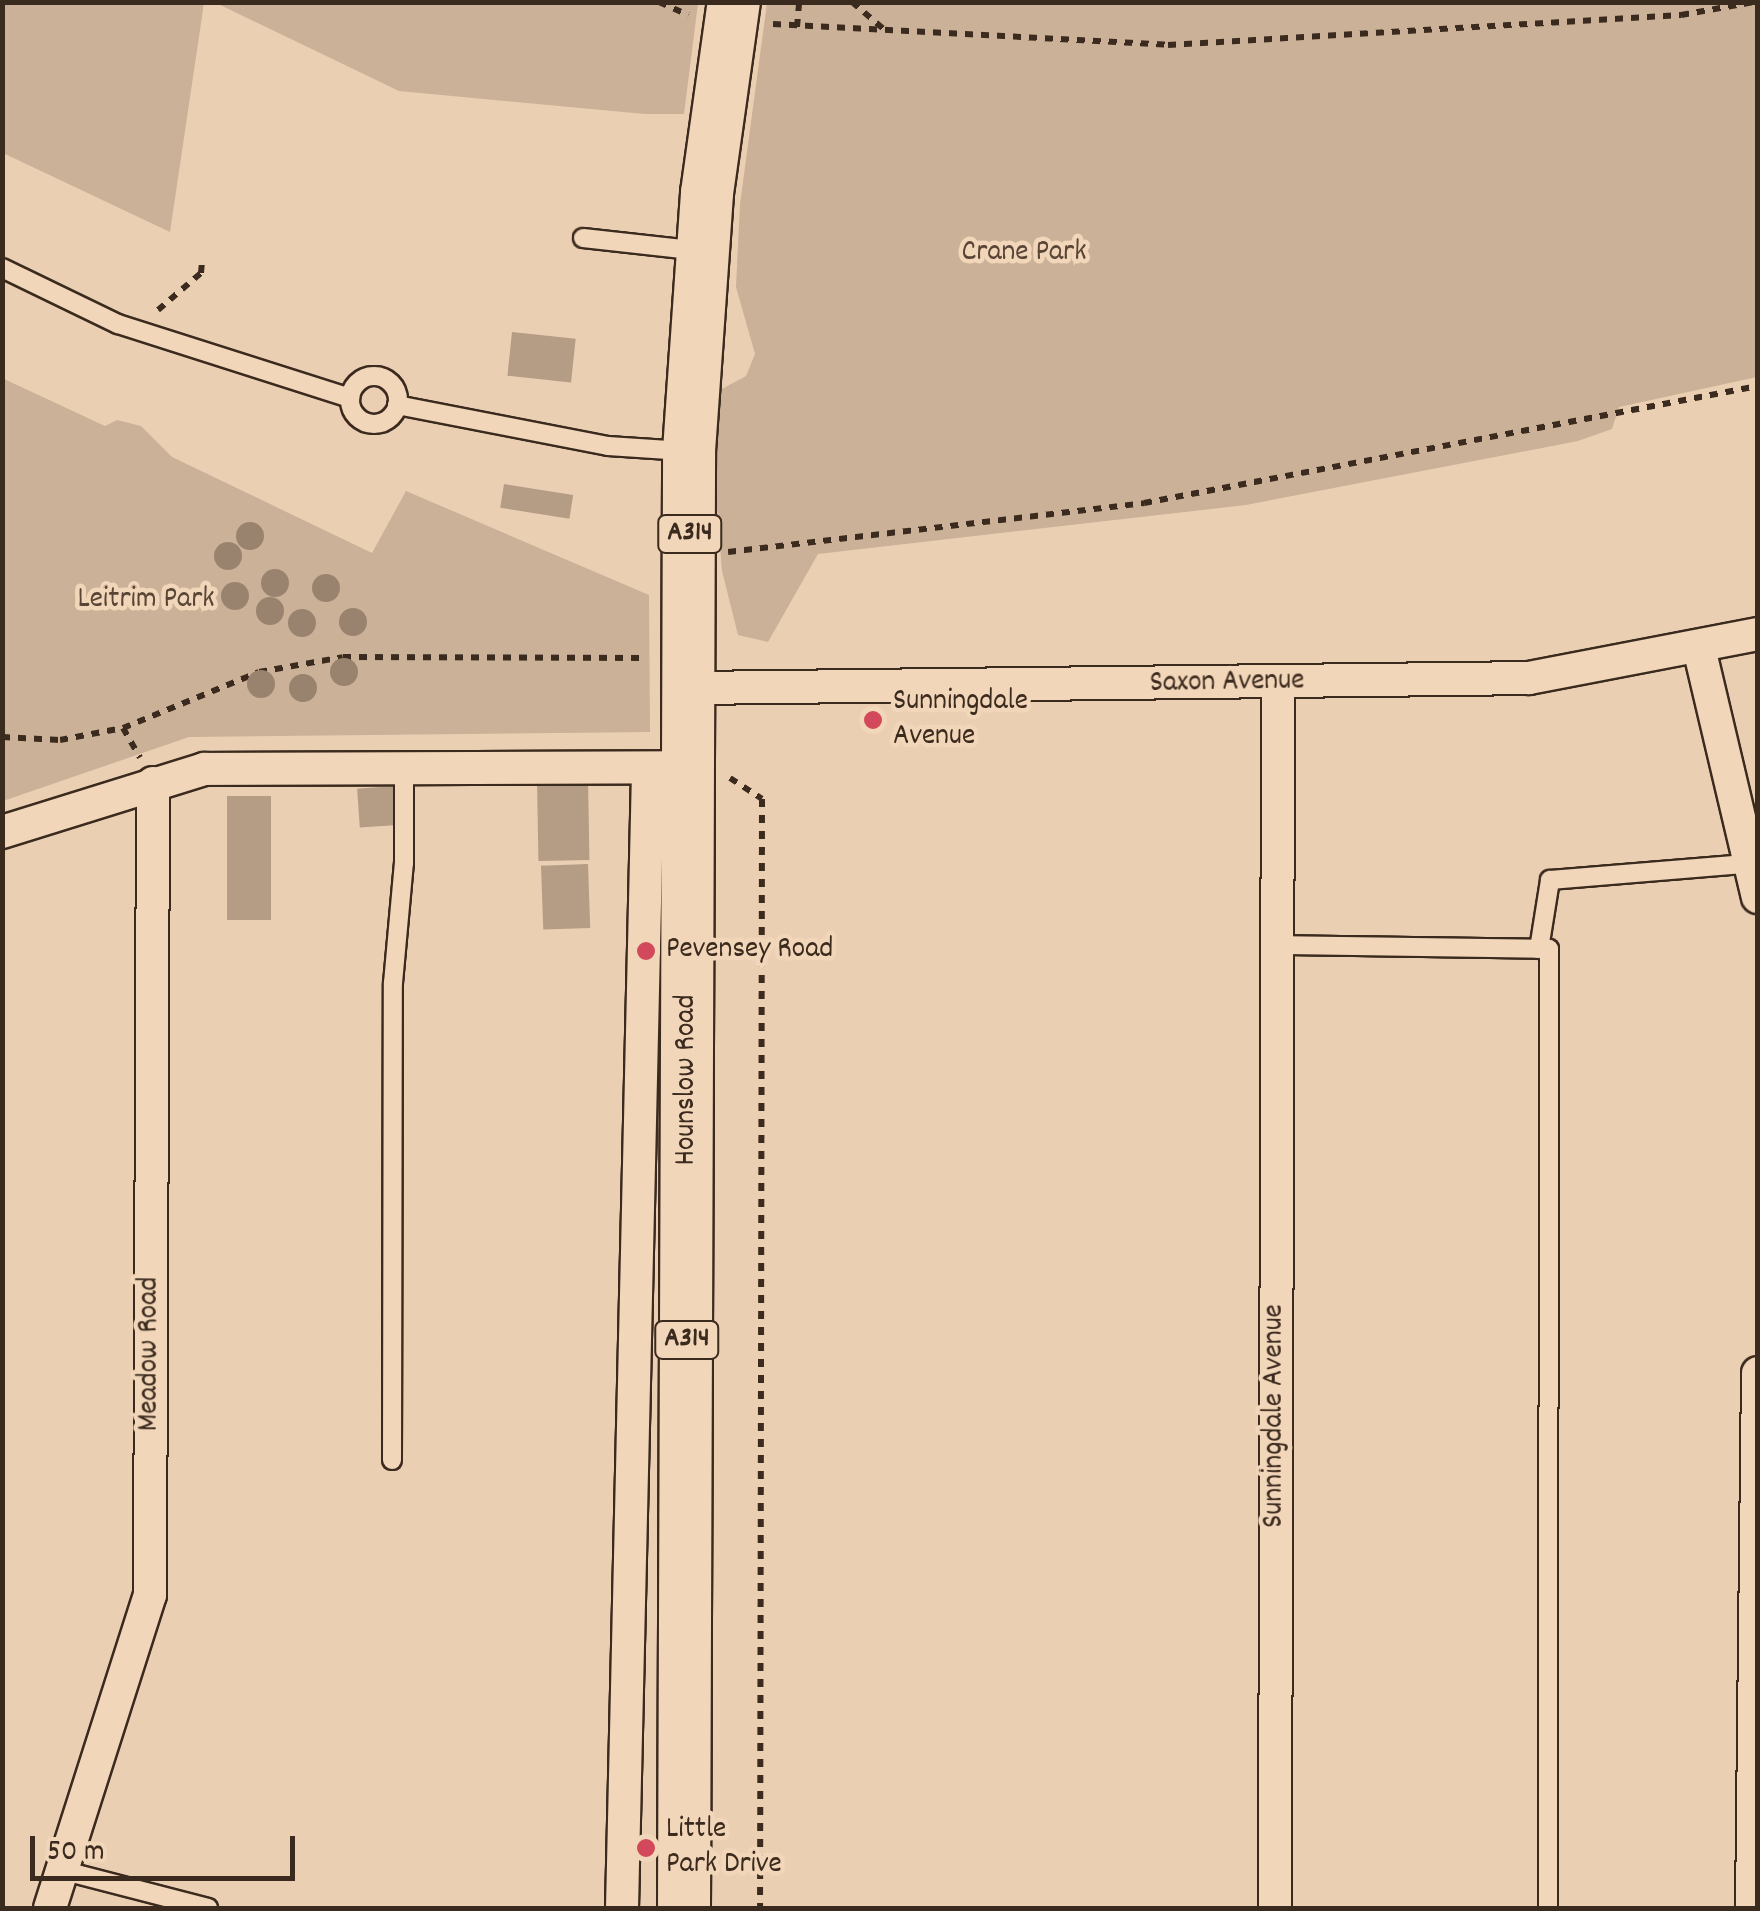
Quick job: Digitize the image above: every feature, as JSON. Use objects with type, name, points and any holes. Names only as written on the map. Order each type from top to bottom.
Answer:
[{"type":"main road","name":"Hounslow Road","points":[[684,1908],[669,767],[675,659],[690,554],[689,452],[705,252],[715,11]]},
{"type":"street","name":"Saxon Avenue","points":[[675,659],[1278,684],[1529,678],[1758,634]]},
{"type":"street","points":[[1699,648],[1754,864],[1758,897]]},
{"type":"street","name":"Sunningdale Avenue","points":[[1275,1908],[1278,684]]},
{"type":"street","points":[[2,832],[146,770],[404,764],[669,767],[622,1908]]},
{"type":"street","name":"Meadow Road","points":[[50,1908],[150,1595],[146,770]]},
{"type":"street","points":[[1752,1908],[1758,1373]]},
{"type":"lane","points":[[584,238],[705,252]]},
{"type":"lane","points":[[2,268],[118,324],[350,398]]},
{"type":"lane","points":[[378,377],[396,390],[397,406],[384,422],[370,424],[353,412],[350,398],[362,379],[378,377]]},
{"type":"lane","points":[[397,406],[608,446],[689,452]]},
{"type":"lane","points":[[392,1460],[393,983],[404,863],[404,764]]},
{"type":"lane","points":[[1539,949],[1550,880],[1754,864]]},
{"type":"lane","points":[[1278,946],[1549,949],[1548,1908]]},
{"type":"lane","points":[[61,1870],[208,1908]]},
{"type":"path","points":[[659,2],[715,11]]},
{"type":"path","points":[[799,2],[797,27],[1168,45],[1681,15],[1754,2]]},
{"type":"path","points":[[852,2],[887,32]]},
{"type":"path","points":[[153,314],[201,274],[202,262]]},
{"type":"path","points":[[690,554],[1144,503],[1758,386]]},
{"type":"path","points":[[635,658],[635,650],[675,659]]},
{"type":"path","points":[[2,737],[60,740],[123,728],[259,672],[343,656],[675,659]]},
{"type":"path","points":[[123,728],[146,770]]},
{"type":"path","points":[[760,1908],[762,799]]},
{"type":"green space","points":[[3,2],[204,3],[170,232],[3,153]]},
{"type":"green space","points":[[216,3],[698,3],[684,114],[645,114],[399,91]]},
{"type":"green space","name":"Crane Park","points":[[767,3],[1757,3],[1757,377],[1619,407],[1612,429],[1578,441],[1246,505],[818,554],[768,642],[738,635],[722,571],[715,483],[720,390],[746,376],[755,354],[736,287],[740,204]]},
{"type":"green space","name":"Leitrim Park","points":[[2,378],[105,426],[117,420],[141,426],[172,457],[372,553],[406,491],[649,595],[650,732],[189,737],[3,801]]},
{"type":"building","points":[[512,332],[576,339],[571,382],[507,376]]},
{"type":"building","points":[[504,484],[573,495],[569,519],[500,508]]},
{"type":"building","points":[[588,778],[589,860],[538,861],[537,779]]},
{"type":"building","points":[[395,786],[398,825],[360,828],[357,789]]},
{"type":"building","points":[[227,796],[271,796],[271,920],[227,920]]},
{"type":"building","points":[[588,864],[590,928],[543,930],[541,866]]},
{"type":"place","name":"Sunningdale Avenue","points":[[873,720]]},
{"type":"place","name":"Pevensey Road","points":[[646,951]]},
{"type":"place","name":"Little Park Drive","points":[[646,1848]]}]
